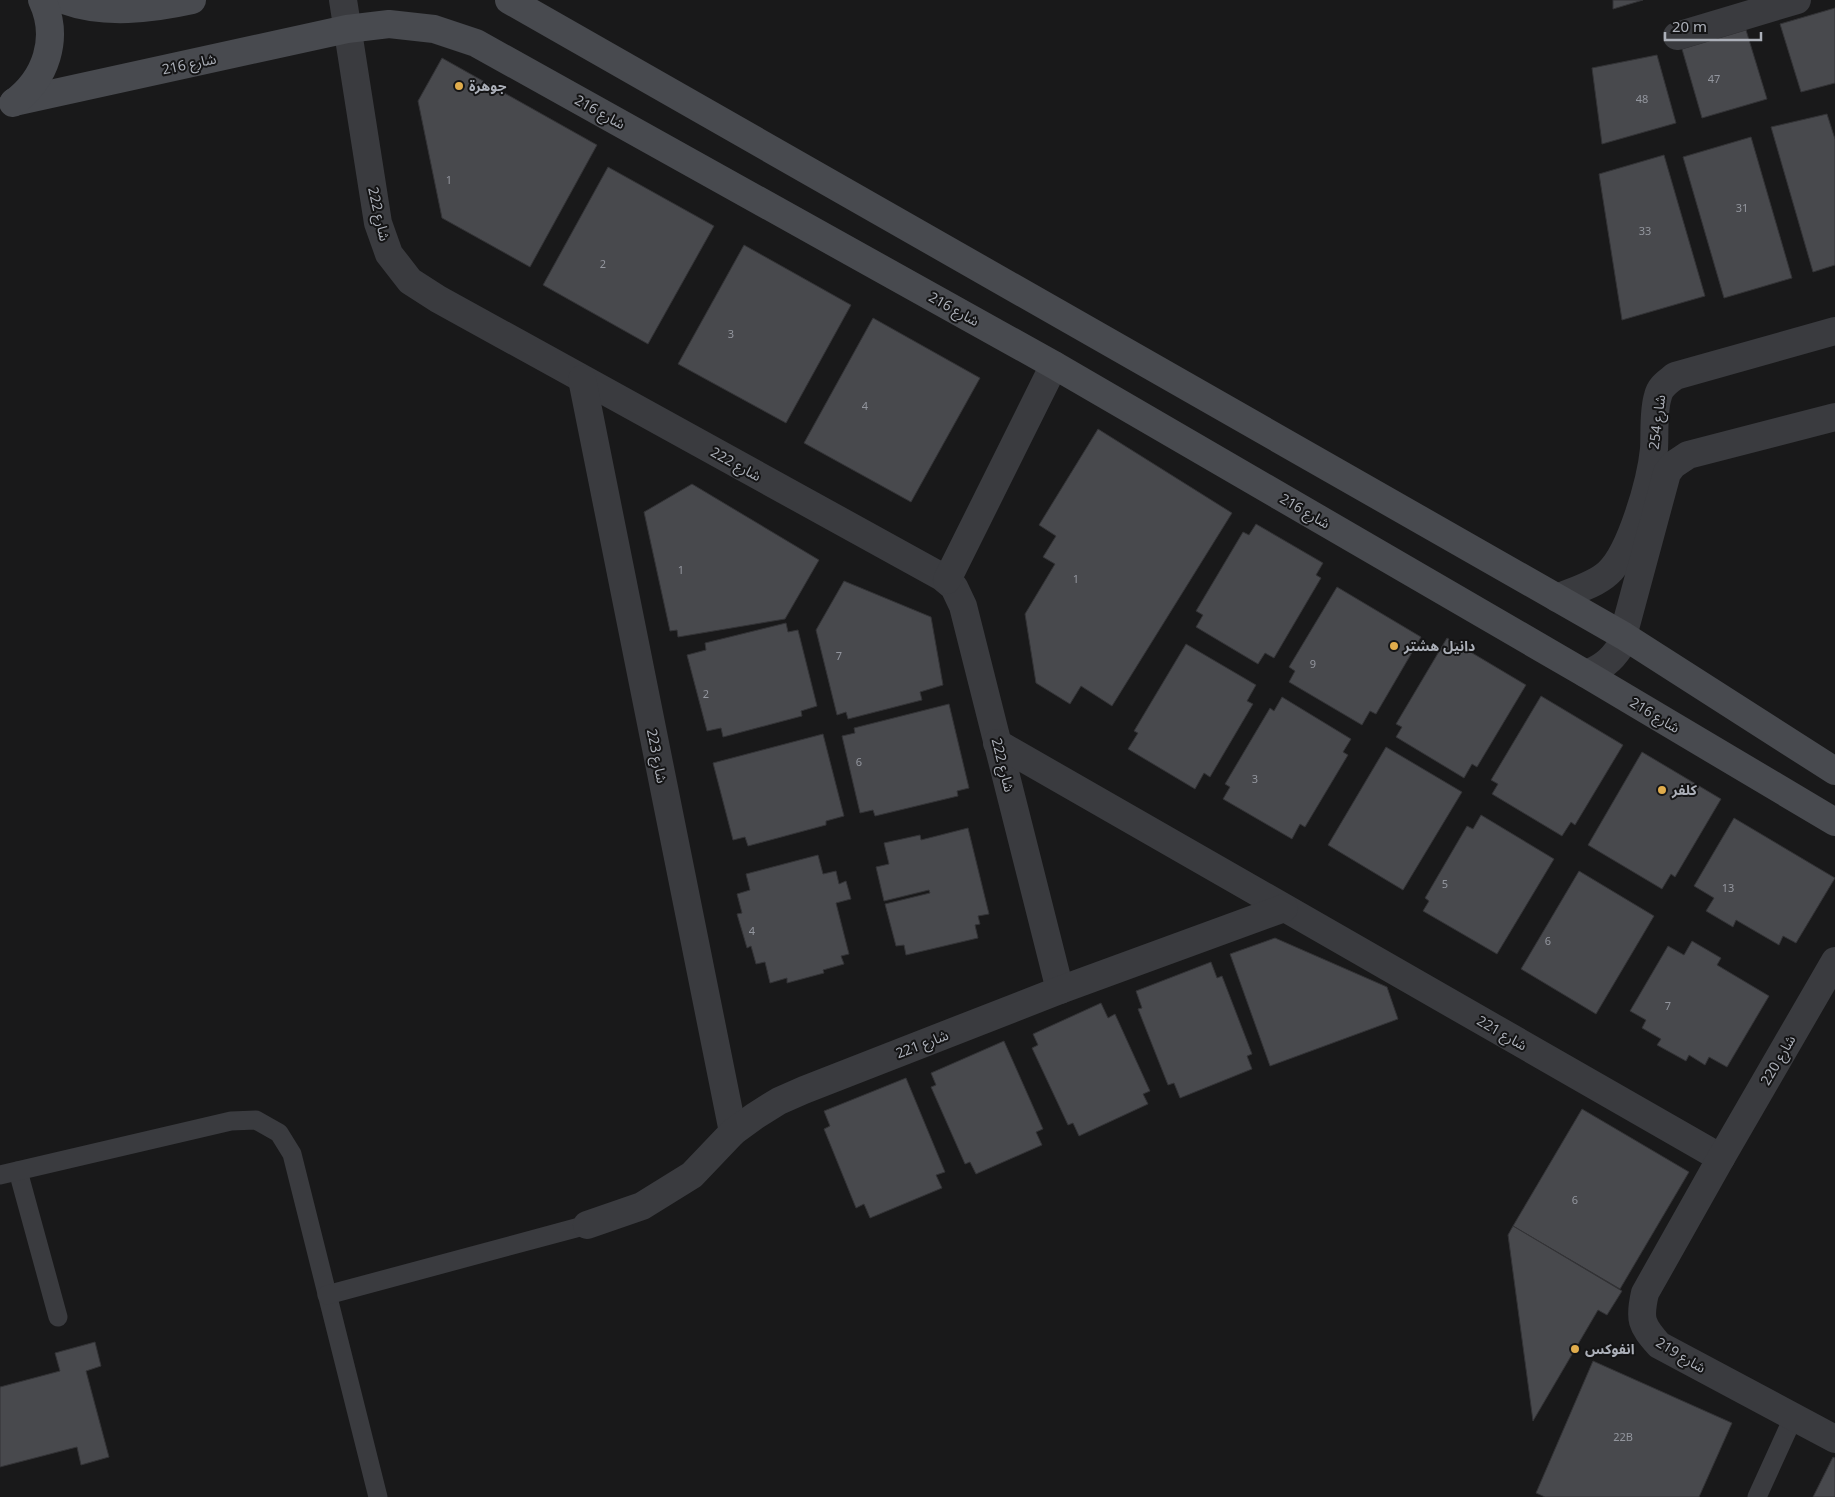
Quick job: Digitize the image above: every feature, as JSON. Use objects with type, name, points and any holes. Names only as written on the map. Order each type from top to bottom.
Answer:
[{"type":"main road","points":[[7,105],[30,89],[42,71],[49,52],[51,30],[47,10],[42,0]]},
{"type":"main road","points":[[64,0],[104,9],[139,9],[192,0]]},
{"type":"main road","points":[[510,0],[1624,636],[1835,771]]},
{"type":"main road","name":"شارع 216","points":[[7,105],[347,29],[389,24],[434,29],[476,43],[1054,365],[1586,674],[1835,822]]},
{"type":"street","name":"شارع 222","points":[[342,0],[378,223],[389,254],[410,281],[582,379],[947,580],[954,587],[963,606],[1060,990]]},
{"type":"street","points":[[1677,36],[1797,0]]},
{"type":"street","name":"شارع 254","points":[[1557,598],[1606,575],[1616,565],[1629,538],[1640,508],[1654,451],[1658,396],[1663,386],[1675,376],[1835,332]]},
{"type":"street","points":[[947,580],[1054,365]]},
{"type":"street","name":"شارع 223","points":[[582,379],[733,1132]]},
{"type":"street","name":"شارع 254","points":[[1586,674],[1601,667],[1614,656],[1624,636],[1667,473],[1673,465],[1688,455],[1835,417]]},
{"type":"street","name":"شارع 221","points":[[997,742],[1720,1158]]},
{"type":"street","name":"شارع 221","points":[[587,1226],[642,1206],[692,1175],[733,1132],[779,1101],[1060,990],[1284,908]]},
{"type":"street","name":"شارع 220","points":[[1720,1158],[1835,961]]},
{"type":"street","name":"شارع 219","points":[[1720,1158],[1645,1293],[1641,1312],[1646,1331],[1659,1345],[1835,1439]]},
{"type":"lane","points":[[58,1317],[9,1173],[231,1122],[256,1120],[278,1132],[292,1154],[378,1497]]},
{"type":"lane","points":[[327,1295],[587,1226]]},
{"type":"lane","points":[[1757,1497],[1793,1418]]},
{"type":"building","points":[[1613,0],[1643,0],[1613,9]]},
{"type":"building","points":[[1835,8],[1835,83],[1801,92],[1780,24]]},
{"type":"building","points":[[1746,30],[1767,99],[1702,118],[1682,49]]},
{"type":"building","points":[[1657,55],[1676,123],[1602,144],[1592,68]]},
{"type":"building","points":[[442,58],[597,145],[530,267],[442,218],[418,101]]},
{"type":"building","points":[[1827,114],[1835,139],[1835,265],[1813,272],[1771,127]]},
{"type":"building","points":[[1751,137],[1792,278],[1724,298],[1683,157]]},
{"type":"building","points":[[1664,155],[1705,296],[1622,320],[1599,174]]},
{"type":"building","points":[[608,167],[714,226],[648,344],[543,285]]},
{"type":"building","points":[[744,245],[851,305],[786,423],[678,364]]},
{"type":"building","points":[[873,318],[980,378],[911,502],[804,443]]},
{"type":"building","points":[[1098,429],[1232,513],[1112,706],[1081,686],[1070,704],[1036,683],[1025,614],[1055,564],[1043,557],[1056,536],[1039,525]]},
{"type":"building","points":[[692,484],[819,560],[785,619],[678,637],[677,630],[670,631],[644,512]]},
{"type":"building","points":[[1256,524],[1323,563],[1316,575],[1321,578],[1274,658],[1265,653],[1258,664],[1196,627],[1203,615],[1196,611],[1243,532],[1249,535]]},
{"type":"building","points":[[844,581],[931,617],[943,685],[920,692],[922,700],[848,719],[846,712],[837,715],[816,630]]},
{"type":"building","points":[[1337,587],[1421,637],[1376,714],[1370,711],[1362,725],[1289,682],[1295,671],[1289,667]]},
{"type":"building","points":[[786,623],[788,632],[798,630],[817,706],[801,711],[802,716],[723,737],[721,728],[707,731],[687,655],[706,650],[705,643]]},
{"type":"building","points":[[1447,638],[1526,685],[1477,767],[1472,764],[1464,778],[1396,737],[1402,727],[1396,724]]},
{"type":"building","points":[[1186,644],[1256,685],[1247,701],[1253,704],[1210,777],[1204,773],[1195,789],[1128,749],[1138,733],[1134,731]]},
{"type":"building","points":[[1541,696],[1623,745],[1575,825],[1571,822],[1562,836],[1492,794],[1498,784],[1491,780]]},
{"type":"building","points":[[1282,697],[1351,739],[1343,752],[1348,755],[1305,827],[1300,824],[1292,839],[1223,799],[1230,787],[1225,784],[1270,708],[1274,711]]},
{"type":"building","points":[[949,704],[969,788],[957,791],[958,796],[875,816],[873,810],[860,813],[842,736],[855,733],[854,728]]},
{"type":"building","points":[[823,734],[844,816],[826,821],[826,825],[748,846],[745,837],[733,840],[713,763]]},
{"type":"building","points":[[1386,747],[1462,792],[1403,890],[1328,845]]},
{"type":"building","points":[[1642,752],[1721,799],[1675,877],[1671,874],[1662,889],[1588,845]]},
{"type":"building","points":[[1481,815],[1554,859],[1497,954],[1423,911],[1429,901],[1425,898],[1467,826],[1473,829]]},
{"type":"building","points":[[1734,818],[1835,878],[1796,943],[1783,936],[1779,945],[1736,920],[1733,927],[1706,911],[1714,898],[1694,886]]},
{"type":"building","points":[[968,828],[989,914],[978,916],[980,924],[975,925],[978,938],[906,955],[904,945],[896,946],[885,904],[930,893],[929,890],[884,901],[876,867],[889,864],[884,843],[920,835],[921,840]]},
{"type":"building","points":[[818,855],[823,874],[836,871],[839,884],[846,881],[851,899],[836,903],[849,954],[841,956],[844,964],[823,970],[824,973],[787,983],[787,978],[770,983],[765,962],[756,964],[751,946],[747,948],[737,914],[742,913],[737,894],[750,890],[746,874]]},
{"type":"building","points":[[1579,871],[1654,916],[1596,1014],[1521,969]]},
{"type":"building","points":[[1275,938],[1387,987],[1398,1019],[1270,1066],[1230,954]]},
{"type":"building","points":[[1692,941],[1721,958],[1717,965],[1769,996],[1727,1067],[1709,1057],[1705,1065],[1689,1055],[1686,1061],[1657,1045],[1661,1039],[1642,1028],[1646,1020],[1630,1011],[1668,946],[1684,955]]},
{"type":"building","points":[[1211,962],[1217,978],[1222,976],[1252,1054],[1247,1056],[1252,1069],[1180,1098],[1174,1083],[1168,1085],[1138,1009],[1142,1008],[1136,991]]},
{"type":"building","points":[[1101,1003],[1108,1018],[1115,1014],[1150,1091],[1143,1094],[1148,1104],[1079,1136],[1073,1123],[1068,1125],[1032,1048],[1038,1045],[1033,1034]]},
{"type":"building","points":[[1004,1041],[1043,1129],[1036,1132],[1042,1145],[976,1174],[970,1162],[965,1164],[931,1087],[936,1085],[931,1073]]},
{"type":"building","points":[[906,1078],[945,1172],[936,1175],[942,1188],[870,1218],[864,1204],[856,1208],[824,1129],[830,1126],[824,1111]]},
{"type":"building","points":[[1582,1109],[1689,1172],[1620,1289],[1513,1226]]},
{"type":"building","points":[[1513,1226],[1622,1291],[1607,1315],[1598,1310],[1533,1421],[1508,1235]]},
{"type":"building","points":[[95,1342],[101,1366],[86,1371],[109,1457],[81,1465],[77,1447],[0,1467],[0,1387],[60,1371],[55,1353]]},
{"type":"building","points":[[1593,1361],[1732,1423],[1699,1497],[1545,1497],[1536,1493]]},
{"type":"building","points":[[1833,1457],[1835,1458],[1835,1497],[1813,1497]]},
{"type":"place","name":"جوهرة","points":[[459,86]]},
{"type":"place","name":"دانيل هشتر","points":[[1394,646]]},
{"type":"place","name":"كلفر","points":[[1662,790]]},
{"type":"place","name":"انفوكس","points":[[1575,1349]]}]
